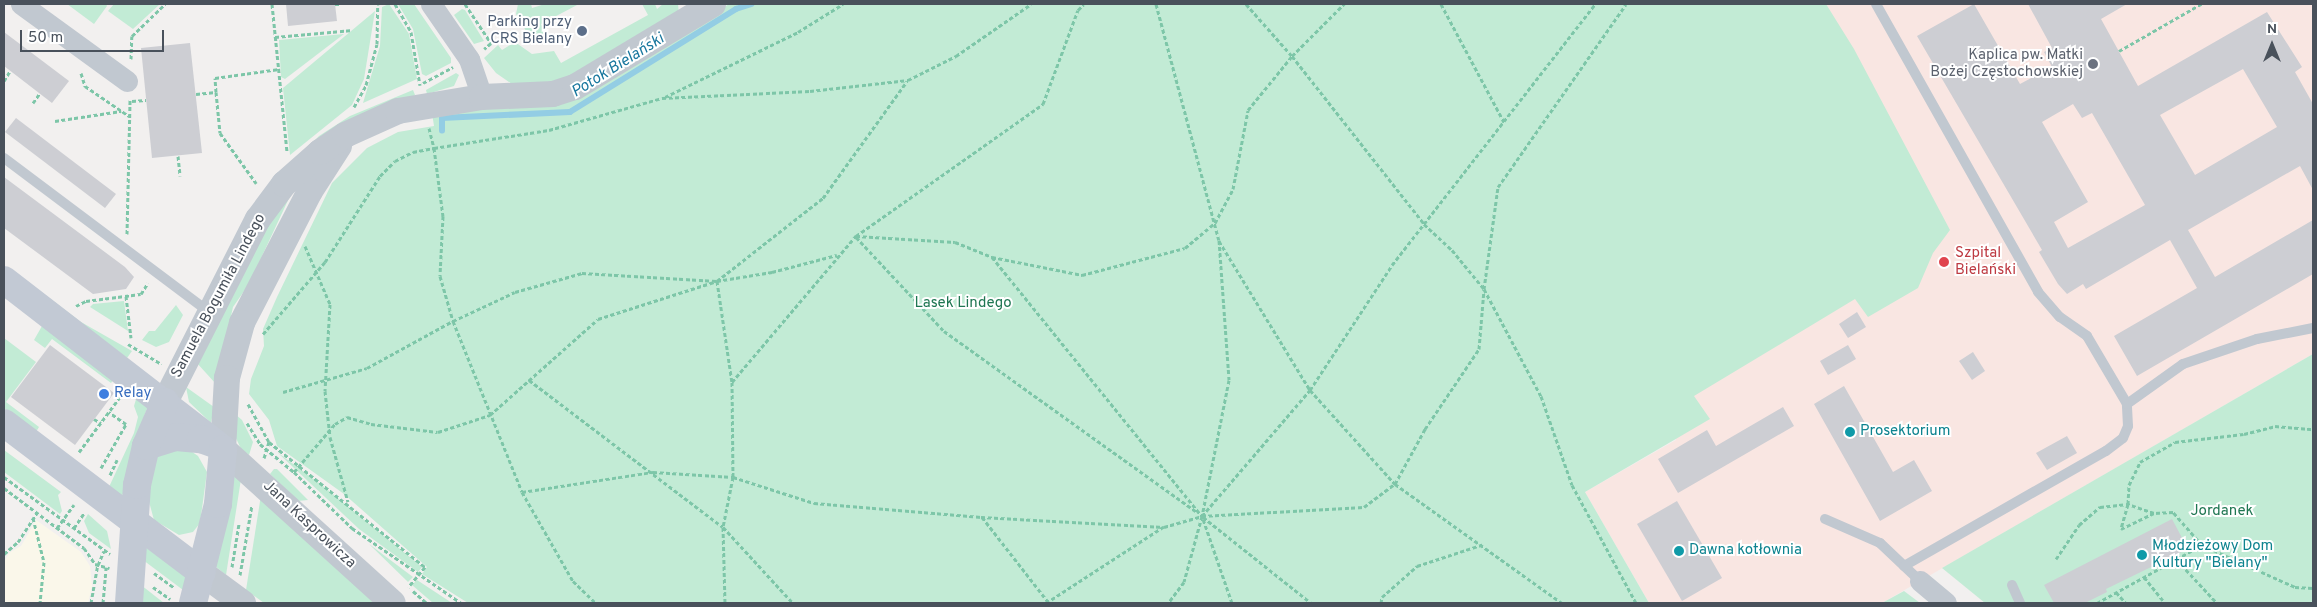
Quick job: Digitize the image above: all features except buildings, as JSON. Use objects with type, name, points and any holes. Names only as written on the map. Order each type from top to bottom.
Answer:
[{"type":"main road","points":[[4,280],[165,402],[223,449]]},
{"type":"main road","points":[[129,603],[137,485],[146,446],[165,402]]},
{"type":"main road","points":[[4,423],[202,573]]},
{"type":"main road","points":[[146,446],[166,438],[189,437],[223,449]]},
{"type":"main road","points":[[185,597],[202,573],[218,504],[223,449]]},
{"type":"street","points":[[21,4],[130,85]]},
{"type":"street","points":[[431,4],[469,59],[482,97]]},
{"type":"street","name":"Samuela Bogumiła Lindego","points":[[165,402],[209,312],[270,202],[302,167],[348,124],[424,105],[482,97],[553,94],[576,87],[713,4]]},
{"type":"street","name":"Samuela Bogumiła Lindego","points":[[223,449],[227,378],[242,323],[310,191],[348,124]]},
{"type":"street","name":"Jana Kasprowicza","points":[[223,449],[400,595]]},
{"type":"street","points":[[202,573],[241,594]]},
{"type":"street","points":[[1920,581],[1946,603]]},
{"type":"lane","points":[[1876,4],[2038,292],[2060,317],[2087,336],[2127,404],[2128,426],[2124,438],[2106,451],[1904,566]]},
{"type":"lane","points":[[4,158],[209,312]]},
{"type":"lane","points":[[2127,404],[2183,364],[2257,339],[2313,328]]},
{"type":"lane","points":[[1825,519],[1880,543],[1920,581]]},
{"type":"lane","points":[[2012,585],[2020,603]]},
{"type":"path","points":[[127,249],[132,36],[165,4]]},
{"type":"path","points":[[272,4],[287,156]]},
{"type":"path","points":[[336,4],[342,4]]},
{"type":"path","points":[[395,4],[411,32],[434,148],[443,216],[440,276],[452,321],[522,492],[573,581],[596,603]]},
{"type":"path","points":[[257,340],[316,272],[385,171],[395,160],[413,152],[549,130],[662,98],[798,32],[843,4]]},
{"type":"path","points":[[662,98],[810,91],[908,80],[956,56],[1030,4]]},
{"type":"path","points":[[732,382],[837,255],[856,236],[1043,104],[1078,10],[1084,4]]},
{"type":"path","points":[[1156,4],[1219,240],[1229,380],[1202,516],[1184,582],[1168,603]]},
{"type":"path","points":[[1246,4],[1292,56],[1424,224],[1452,250],[1484,288],[1541,396],[1572,485],[1636,603]]},
{"type":"path","points":[[856,236],[955,242],[992,257],[1082,275],[1185,248],[1215,223],[1233,189],[1248,110],[1292,56],[1344,4]]},
{"type":"path","points":[[1441,4],[1504,122]]},
{"type":"path","points":[[1202,516],[1310,390],[1392,265],[1596,4]]},
{"type":"path","points":[[981,517],[1048,603],[1164,527],[1202,516],[1364,506],[1395,484],[1425,429],[1479,350],[1484,288],[1498,187],[1626,4]]},
{"type":"path","points":[[2118,51],[2201,4]]},
{"type":"path","points":[[348,124],[366,85],[377,44],[378,5]]},
{"type":"path","points":[[275,37],[353,30]]},
{"type":"path","points":[[258,184],[220,133],[215,78],[278,69]]},
{"type":"path","points":[[4,81],[10,70]]},
{"type":"path","points":[[283,392],[367,368],[452,321],[515,292],[582,273],[717,281],[823,198],[908,80]]},
{"type":"path","points":[[130,85],[146,100]]},
{"type":"path","points":[[196,94],[216,92]]},
{"type":"path","points":[[33,103],[40,93]]},
{"type":"path","points":[[55,121],[122,110]]},
{"type":"path","points":[[178,156],[180,176]]},
{"type":"path","points":[[856,236],[944,331],[1202,516],[1311,603]]},
{"type":"path","points":[[302,239],[330,304],[325,380],[329,432],[348,503]]},
{"type":"path","points":[[1219,240],[1310,390],[1395,484],[1484,544],[1562,603]]},
{"type":"path","points":[[294,472],[329,432],[347,417],[371,424],[438,432],[490,415],[598,318],[717,281],[772,272],[837,255]]},
{"type":"path","points":[[992,257],[1202,516],[1232,603]]},
{"type":"path","points":[[76,306],[86,301],[140,294],[151,280]]},
{"type":"path","points":[[717,281],[732,382],[733,477],[723,527],[725,603]]},
{"type":"path","points":[[126,296],[131,338]]},
{"type":"path","points":[[530,380],[723,527],[794,603]]},
{"type":"path","points":[[244,400],[269,442],[348,503],[425,567],[400,595]]},
{"type":"path","points":[[79,453],[109,412],[126,424],[97,473]]},
{"type":"path","points":[[244,416],[260,444],[294,472],[352,528],[461,603]]},
{"type":"path","points":[[94,419],[101,423]]},
{"type":"path","points":[[2154,513],[2121,530],[2128,504],[2129,486],[2140,462],[2175,442],[2244,434],[2275,426],[2313,429]]},
{"type":"path","points":[[522,492],[653,472],[733,477],[814,503],[981,517],[1164,527]]},
{"type":"path","points":[[4,477],[112,555]]},
{"type":"path","points":[[4,488],[84,548],[98,565],[112,569]]},
{"type":"path","points":[[241,594],[254,498]]},
{"type":"path","points":[[57,528],[76,502]]},
{"type":"path","points":[[2056,559],[2079,525],[2100,507],[2128,504],[2154,513],[2173,512],[2202,546],[2295,587],[2313,588]]},
{"type":"path","points":[[74,528],[86,511]]},
{"type":"path","points":[[4,554],[18,542],[37,513]]},
{"type":"path","points":[[34,518],[44,562],[40,603]]},
{"type":"path","points":[[231,569],[240,520]]},
{"type":"path","points":[[1381,603],[1382,597],[1418,566],[1484,544]]},
{"type":"path","points":[[2097,603],[2202,546]]},
{"type":"path","points":[[91,603],[98,565],[104,551]]},
{"type":"path","points":[[2177,560],[2218,603]]},
{"type":"path","points":[[103,603],[106,567]]},
{"type":"path","points":[[148,569],[185,597]]},
{"type":"path","points":[[2144,577],[2165,603]]},
{"type":"path","points":[[148,582],[176,603]]},
{"type":"path","points":[[2116,592],[2126,603]]},
{"type":"shaded area","name":"Szpital Bielański","points":[[1638,4],[2313,4],[2313,354],[1882,603],[1649,603],[1585,492],[1676,440]]},
{"type":"shaded area","points":[[36,520],[81,552],[90,566],[92,586],[88,603],[4,603],[4,562],[9,553],[21,546]]},
{"type":"green space","points":[[67,4],[106,4],[107,6],[94,24]]},
{"type":"green space","points":[[114,4],[160,4],[133,29],[108,11]]},
{"type":"green space","points":[[389,4],[409,34],[417,79],[363,103],[380,46],[382,7]]},
{"type":"green space","points":[[398,4],[414,4],[451,58],[451,63],[426,76],[422,74],[413,29]]},
{"type":"green space","points":[[518,4],[531,4],[532,8],[545,4],[579,4],[541,24],[547,37],[542,39],[526,31],[516,14]]},
{"type":"green space","points":[[642,4],[655,4],[657,9],[663,4],[678,4],[679,14],[562,81],[512,84],[496,73],[484,58],[498,45],[502,50],[515,42],[532,54],[554,51],[561,63],[648,15]]},
{"type":"green space","name":"Lasek Lindego","points":[[729,4],[1826,4],[1854,49],[1950,230],[1933,253],[1918,288],[1868,317],[1855,299],[1694,396],[1710,419],[1585,492],[1649,603],[468,603],[422,574],[427,567],[344,494],[277,446],[269,420],[249,394],[251,379],[264,346],[263,329],[332,183],[367,148],[398,132],[434,126],[432,113],[537,105],[685,32]]},
{"type":"green space","points":[[462,9],[465,10],[484,41],[474,44],[454,15]]},
{"type":"green space","points":[[375,11],[364,79],[352,105],[290,155],[283,88]]},
{"type":"green space","points":[[344,34],[285,79],[281,77],[279,40]]},
{"type":"green space","points":[[456,73],[459,75],[454,86],[427,94],[426,90]]},
{"type":"green space","points":[[413,90],[415,95],[280,176],[319,136],[350,116]]},
{"type":"green space","points":[[290,196],[249,284],[233,307],[216,384],[196,362],[266,226]]},
{"type":"green space","points":[[4,264],[81,322],[132,351],[127,358]]},
{"type":"green space","points":[[124,301],[128,331],[90,307],[93,304]]},
{"type":"green space","points":[[176,305],[183,315],[169,342],[156,347],[142,340],[149,331],[155,331]]},
{"type":"green space","points":[[42,326],[114,379],[111,383],[52,339],[45,348],[34,340]]},
{"type":"green space","points":[[4,338],[36,362],[6,402],[39,427],[36,432],[4,408]]},
{"type":"green space","name":"Jordanek","points":[[2313,354],[2313,603],[1985,603],[1942,568]]},
{"type":"green space","points":[[186,387],[214,407],[211,423],[189,402]]},
{"type":"green space","points":[[137,396],[148,406],[133,446],[122,498],[109,487],[134,433],[138,417],[134,406]]},
{"type":"green space","points":[[235,414],[242,420],[253,442],[249,455],[241,449],[235,436]]},
{"type":"green space","points":[[185,447],[198,456],[207,472],[200,523],[193,532],[179,535],[154,520],[148,498],[157,456]]},
{"type":"green space","points":[[4,450],[61,492],[58,495],[62,511],[60,514],[4,472]]},
{"type":"green space","points":[[277,452],[323,486],[422,567],[418,572],[359,529]]},
{"type":"green space","points":[[274,469],[277,469],[308,500],[298,501],[270,474]]},
{"type":"green space","points":[[233,475],[241,479],[226,575],[215,566]]},
{"type":"green space","points":[[261,495],[374,603],[264,603],[246,590]]},
{"type":"green space","points":[[88,514],[107,531],[111,549],[89,533],[84,521]]},
{"type":"green space","points":[[369,544],[413,577],[408,582]]},
{"type":"green space","points":[[144,546],[187,577],[183,590],[143,560]]},
{"type":"green space","points":[[417,580],[452,603],[433,603],[412,585]]},
{"type":"green space","points":[[141,585],[164,603],[140,603]]},
{"type":"green space","points":[[1904,591],[1920,603],[1882,603]]},
{"type":"waterway","name":"Potok Bielański","points":[[442,131],[442,118],[570,112],[736,9],[751,4]]},
{"type":"place","name":"Parking przy CRS Bielany","points":[[582,31]]},
{"type":"place","name":"Kaplica pw. Matki Bożej Częstochowskiej","points":[[2093,64]]},
{"type":"place","name":"Szpital Bielański","points":[[1944,262]]},
{"type":"place","name":"Relay","points":[[104,394]]},
{"type":"place","name":"Prosektorium","points":[[1850,432]]},
{"type":"place","name":"Dawna kotłownia","points":[[1679,551]]},
{"type":"place","name":"Młodzieżowy Dom Kultury \"Bielany\"","points":[[2142,555]]}]
